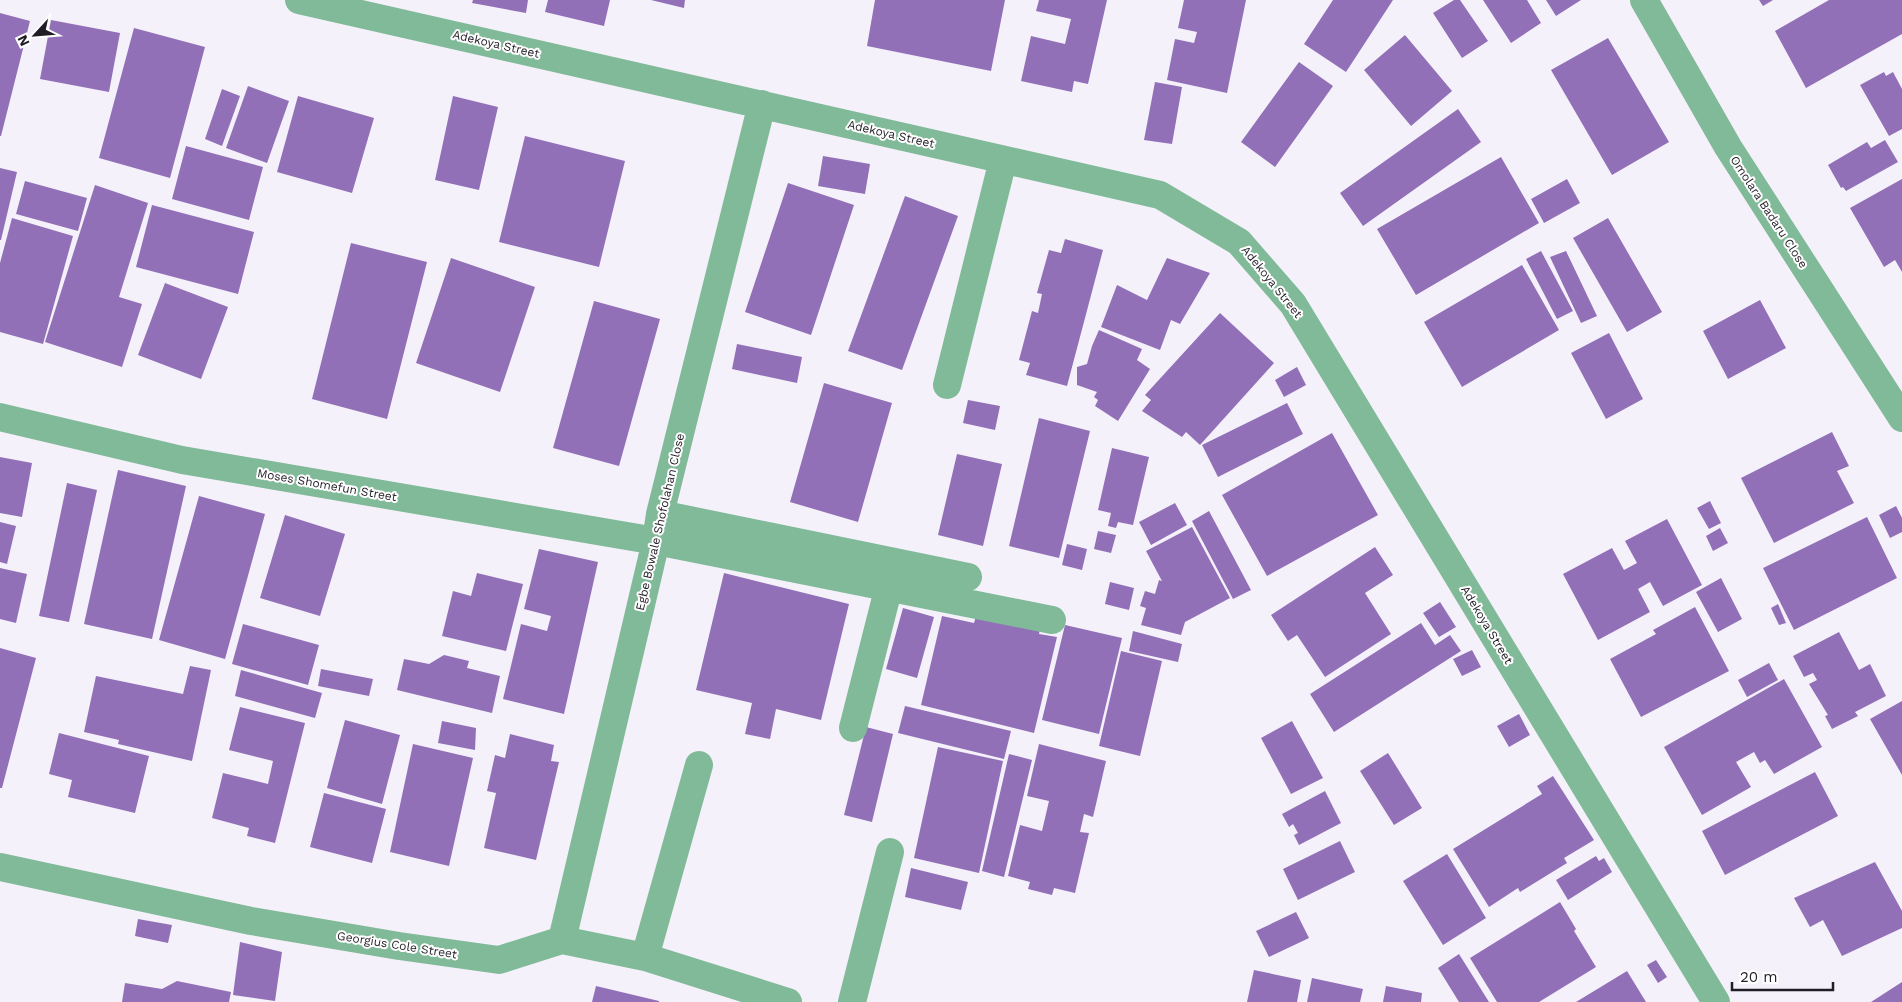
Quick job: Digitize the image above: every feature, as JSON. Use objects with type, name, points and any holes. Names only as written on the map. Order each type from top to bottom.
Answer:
[{"type":"street","name":"Omolara Badaru Close","points":[[1644,0],[1728,147],[1902,418]]},
{"type":"street","name":"Adekoya Street","points":[[316,2],[1160,195],[1240,242],[1293,304],[1716,1002]]},
{"type":"street","name":"Egbe Bowale Shofolahan Close","points":[[562,940],[656,541],[660,514],[762,104]]},
{"type":"street","points":[[947,385],[1002,160]]},
{"type":"street","name":"Moses Shomefun Street","points":[[0,417],[182,460],[656,541],[1052,620]]},
{"type":"street","points":[[660,514],[968,577]]},
{"type":"street","points":[[853,728],[889,586]]},
{"type":"street","points":[[645,956],[699,765]]},
{"type":"street","points":[[852,1002],[890,852]]},
{"type":"street","name":"Georgius Cole Street","points":[[0,867],[251,921],[398,946],[499,960],[562,940],[645,956],[788,1002]]},
{"type":"building","points":[[473,0],[528,0],[526,13],[472,3]]},
{"type":"building","points":[[548,0],[610,0],[604,26],[545,12]]},
{"type":"building","points":[[651,0],[685,0],[684,8]]},
{"type":"building","points":[[875,0],[1005,0],[991,71],[867,46]]},
{"type":"building","points":[[1039,0],[1107,0],[1088,84],[1074,81],[1072,92],[1021,81],[1031,36],[1065,44],[1071,19],[1036,11]]},
{"type":"building","points":[[1184,0],[1246,0],[1227,93],[1167,80],[1175,39],[1194,43],[1197,32],[1178,28]]},
{"type":"building","points":[[1333,0],[1393,0],[1346,72],[1304,44]]},
{"type":"building","points":[[1454,0],[1460,0],[1488,41],[1462,58],[1433,13]]},
{"type":"building","points":[[1483,0],[1527,0],[1541,23],[1511,43]]},
{"type":"building","points":[[1546,0],[1581,0],[1556,16]]},
{"type":"building","points":[[1759,0],[1773,0],[1763,6]]},
{"type":"building","points":[[1829,0],[1902,0],[1902,34],[1806,88],[1775,31]]},
{"type":"building","points":[[0,13],[30,21],[1,136],[0,136]]},
{"type":"building","points":[[51,20],[120,33],[109,92],[40,79]]},
{"type":"building","points":[[134,28],[205,47],[170,178],[99,158]]},
{"type":"building","points":[[1405,35],[1452,91],[1411,126],[1364,70]]},
{"type":"building","points":[[1608,38],[1669,142],[1612,175],[1551,70]]},
{"type":"building","points":[[1299,62],[1333,86],[1275,167],[1241,142]]},
{"type":"building","points":[[1884,72],[1886,76],[1893,72],[1902,89],[1902,129],[1889,136],[1860,85]]},
{"type":"building","points":[[1155,82],[1182,87],[1172,144],[1144,140]]},
{"type":"building","points":[[248,86],[289,101],[267,163],[226,148]]},
{"type":"building","points":[[222,89],[240,96],[222,146],[205,139]]},
{"type":"building","points":[[298,96],[374,118],[352,193],[277,172]]},
{"type":"building","points":[[453,96],[498,107],[479,190],[435,180]]},
{"type":"building","points":[[1458,109],[1481,142],[1363,226],[1340,193]]},
{"type":"building","points":[[525,136],[625,161],[599,267],[499,242]]},
{"type":"building","points":[[1885,140],[1898,162],[1846,191],[1843,187],[1841,188],[1828,165],[1867,142],[1871,148]]},
{"type":"building","points":[[186,146],[263,167],[249,220],[172,199]]},
{"type":"building","points":[[823,156],[870,164],[865,194],[818,186]]},
{"type":"building","points":[[1501,157],[1539,223],[1416,295],[1377,229]]},
{"type":"building","points":[[0,168],[17,172],[1,240],[0,240]]},
{"type":"building","points":[[1567,179],[1580,203],[1544,223],[1531,199]]},
{"type":"building","points":[[1902,179],[1902,272],[1895,260],[1884,267],[1850,208]]},
{"type":"building","points":[[25,181],[87,198],[78,231],[16,214]]},
{"type":"building","points":[[788,183],[854,205],[811,335],[745,312]]},
{"type":"building","points":[[95,185],[148,203],[119,297],[142,304],[122,367],[45,342]]},
{"type":"building","points":[[905,196],[958,216],[902,370],[848,351]]},
{"type":"building","points":[[152,205],[254,232],[238,294],[136,267]]},
{"type":"building","points":[[12,218],[73,236],[43,344],[0,332],[0,263]]},
{"type":"building","points":[[1608,218],[1662,312],[1627,332],[1573,238]]},
{"type":"building","points":[[1065,239],[1103,250],[1067,386],[1026,375],[1030,363],[1019,360],[1032,311],[1038,313],[1042,294],[1037,293],[1049,250],[1061,253]]},
{"type":"building","points":[[351,243],[427,262],[387,419],[312,399]]},
{"type":"building","points":[[1541,251],[1573,311],[1557,319],[1526,259]]},
{"type":"building","points":[[1566,251],[1597,316],[1581,323],[1550,257]]},
{"type":"building","points":[[451,258],[535,287],[500,392],[416,363]]},
{"type":"building","points":[[1167,258],[1210,273],[1180,324],[1171,320],[1160,350],[1101,327],[1117,285],[1147,300]]},
{"type":"building","points":[[1522,265],[1559,330],[1462,387],[1424,322]]},
{"type":"building","points":[[165,283],[228,307],[201,379],[138,355]]},
{"type":"building","points":[[1760,300],[1786,348],[1728,379],[1703,331]]},
{"type":"building","points":[[594,301],[660,319],[619,466],[553,448]]},
{"type":"building","points":[[1220,313],[1274,363],[1200,445],[1186,432],[1182,437],[1142,411],[1151,400],[1145,395]]},
{"type":"building","points":[[1099,330],[1142,349],[1137,360],[1150,369],[1118,421],[1095,406],[1098,400],[1094,397],[1097,392],[1077,385],[1077,367],[1087,364]]},
{"type":"building","points":[[1609,333],[1643,399],[1606,419],[1571,353]]},
{"type":"building","points":[[737,344],[802,357],[797,383],[732,369]]},
{"type":"building","points":[[1297,367],[1306,385],[1284,397],[1275,380]]},
{"type":"building","points":[[824,383],[892,403],[858,522],[790,502]]},
{"type":"building","points":[[968,400],[1000,406],[995,430],[963,423]]},
{"type":"building","points":[[1287,403],[1303,434],[1218,477],[1202,445]]},
{"type":"building","points":[[1039,418],[1090,431],[1059,558],[1009,546]]},
{"type":"building","points":[[1832,432],[1849,466],[1837,471],[1854,503],[1774,543],[1741,478]]},
{"type":"building","points":[[1332,433],[1378,515],[1267,576],[1222,495]]},
{"type":"building","points":[[1112,448],[1149,457],[1133,525],[1118,522],[1116,528],[1108,526],[1111,513],[1098,510]]},
{"type":"building","points":[[957,454],[1002,464],[983,546],[938,535]]},
{"type":"building","points":[[0,457],[32,463],[22,517],[0,513]]},
{"type":"building","points":[[118,470],[186,486],[152,639],[84,624]]},
{"type":"building","points":[[67,483],[97,490],[69,622],[39,616]]},
{"type":"building","points":[[199,496],[265,514],[225,659],[159,640]]},
{"type":"building","points":[[1710,501],[1721,523],[1709,529],[1697,508]]},
{"type":"building","points":[[1175,503],[1187,525],[1151,545],[1139,522]]},
{"type":"building","points":[[1896,506],[1902,518],[1902,532],[1890,538],[1879,515]]},
{"type":"building","points":[[1209,511],[1251,590],[1233,599],[1192,521]]},
{"type":"building","points":[[285,515],[345,534],[320,616],[260,598]]},
{"type":"building","points":[[1867,517],[1897,578],[1794,630],[1763,568]]},
{"type":"building","points":[[1667,519],[1702,585],[1663,606],[1650,582],[1638,589],[1650,612],[1598,640],[1563,574],[1612,548],[1624,570],[1637,563],[1625,541]]},
{"type":"building","points":[[0,522],[16,526],[7,564],[0,562]]},
{"type":"building","points":[[1192,527],[1230,598],[1185,622],[1181,635],[1141,625],[1146,608],[1140,606],[1145,591],[1155,594],[1159,580],[1162,581],[1146,551]]},
{"type":"building","points":[[1720,528],[1728,543],[1713,551],[1706,536]]},
{"type":"building","points":[[1098,531],[1116,535],[1111,553],[1094,549]]},
{"type":"building","points":[[1067,544],[1087,549],[1082,570],[1062,565]]},
{"type":"building","points":[[1375,547],[1393,575],[1365,593],[1391,634],[1325,677],[1297,635],[1288,641],[1271,615]]},
{"type":"building","points":[[539,549],[598,562],[564,714],[503,699],[521,624],[547,631],[551,616],[524,609]]},
{"type":"building","points":[[0,568],[27,574],[16,623],[0,619]]},
{"type":"building","points":[[477,573],[523,584],[506,651],[442,636],[453,591],[471,596]]},
{"type":"building","points":[[724,573],[849,604],[821,720],[776,709],[770,739],[745,734],[752,703],[696,690]]},
{"type":"building","points":[[1721,578],[1742,619],[1718,632],[1696,592]]},
{"type":"building","points":[[1110,582],[1134,588],[1129,610],[1105,604]]},
{"type":"building","points":[[1440,602],[1456,627],[1439,637],[1423,613]]},
{"type":"building","points":[[1778,604],[1786,623],[1779,625],[1771,608]]},
{"type":"building","points":[[1695,607],[1729,671],[1641,717],[1610,659],[1656,634],[1653,630]]},
{"type":"building","points":[[903,608],[934,617],[917,678],[886,669]]},
{"type":"building","points":[[978,609],[1041,625],[1039,634],[1057,637],[1034,733],[921,705],[942,616],[974,623]]},
{"type":"building","points":[[1421,623],[1435,645],[1450,635],[1461,651],[1334,732],[1310,694]]},
{"type":"building","points":[[243,624],[319,645],[308,685],[232,664]]},
{"type":"building","points":[[1065,625],[1122,638],[1099,734],[1042,720]]},
{"type":"building","points":[[1133,631],[1182,644],[1178,662],[1129,651]]},
{"type":"building","points":[[1839,632],[1859,670],[1870,664],[1886,696],[1855,712],[1858,716],[1832,729],[1825,716],[1828,715],[1809,684],[1817,680],[1813,673],[1804,677],[1793,656]]},
{"type":"building","points":[[0,648],[36,658],[2,788],[0,788]]},
{"type":"building","points":[[1472,650],[1481,667],[1462,676],[1453,659]]},
{"type":"building","points":[[1121,651],[1162,661],[1140,756],[1099,746]]},
{"type":"building","points":[[444,655],[469,661],[467,668],[500,676],[492,713],[397,690],[404,659],[429,664]]},
{"type":"building","points":[[1769,663],[1778,680],[1747,697],[1738,680]]},
{"type":"building","points":[[190,666],[211,670],[192,761],[118,744],[119,740],[84,732],[96,676],[183,694]]},
{"type":"building","points":[[321,669],[373,679],[369,696],[318,686]]},
{"type":"building","points":[[241,670],[322,693],[315,718],[235,696]]},
{"type":"building","points":[[1784,679],[1822,747],[1774,774],[1765,760],[1760,763],[1754,752],[1736,762],[1751,787],[1702,815],[1664,747]]},
{"type":"building","points":[[1902,701],[1902,775],[1870,719]]},
{"type":"building","points":[[905,706],[1011,731],[1004,759],[898,733]]},
{"type":"building","points":[[240,707],[305,723],[275,843],[247,836],[249,828],[212,818],[223,773],[268,784],[273,761],[229,750]]},
{"type":"building","points":[[1519,714],[1530,735],[1509,747],[1497,726]]},
{"type":"building","points":[[345,720],[400,735],[382,804],[327,788]]},
{"type":"building","points":[[442,721],[476,728],[475,750],[438,743]]},
{"type":"building","points":[[1292,721],[1323,778],[1291,794],[1261,738]]},
{"type":"building","points":[[866,727],[893,734],[872,822],[844,815]]},
{"type":"building","points":[[59,733],[149,756],[135,813],[68,797],[72,780],[49,774]]},
{"type":"building","points":[[510,734],[554,745],[551,761],[559,762],[536,860],[484,848],[496,793],[487,791],[495,755],[505,758]]},
{"type":"building","points":[[413,744],[473,758],[449,866],[390,852]]},
{"type":"building","points":[[1039,744],[1106,761],[1093,817],[1084,814],[1080,832],[1089,833],[1075,893],[1054,888],[1052,895],[1028,889],[1030,882],[1008,876],[1020,825],[1042,831],[1049,801],[1027,796]]},
{"type":"building","points":[[938,747],[1003,761],[979,873],[914,858]]},
{"type":"building","points":[[1388,753],[1422,808],[1394,825],[1360,771]]},
{"type":"building","points":[[1009,754],[1032,760],[1004,877],[982,871]]},
{"type":"building","points":[[1815,772],[1838,816],[1725,875],[1702,831]]},
{"type":"building","points":[[1553,776],[1594,840],[1564,858],[1567,863],[1520,892],[1518,888],[1489,907],[1453,849],[1542,794],[1537,786]]},
{"type":"building","points":[[1325,791],[1341,823],[1299,845],[1294,835],[1298,833],[1293,824],[1289,827],[1282,814]]},
{"type":"building","points":[[324,793],[386,809],[372,863],[310,847]]},
{"type":"building","points":[[1340,841],[1355,872],[1298,900],[1283,869]]},
{"type":"building","points":[[1447,854],[1486,918],[1443,945],[1403,881]]},
{"type":"building","points":[[1596,856],[1599,861],[1604,858],[1612,872],[1568,900],[1556,880]]},
{"type":"building","points":[[1875,862],[1902,911],[1902,928],[1842,956],[1823,920],[1810,927],[1794,898]]},
{"type":"building","points":[[911,868],[968,882],[961,910],[905,897]]},
{"type":"building","points":[[1560,902],[1576,929],[1574,931],[1596,967],[1539,1002],[1497,1002],[1470,958]]},
{"type":"building","points":[[1296,912],[1309,938],[1269,957],[1256,931]]},
{"type":"building","points":[[138,919],[172,925],[168,943],[135,936]]},
{"type":"building","points":[[240,942],[282,952],[275,1001],[233,995]]},
{"type":"building","points":[[1459,954],[1489,1002],[1459,1002],[1438,968]]},
{"type":"building","points":[[1656,960],[1667,977],[1658,983],[1647,965]]},
{"type":"building","points":[[1254,970],[1301,980],[1297,1002],[1247,1002]]},
{"type":"building","points":[[1627,971],[1646,1002],[1576,1002]]},
{"type":"building","points":[[1312,978],[1363,989],[1360,1002],[1307,1002]]},
{"type":"building","points":[[177,981],[231,992],[229,1002],[122,1002],[125,983],[162,989]]},
{"type":"building","points":[[1902,982],[1902,1002],[1871,1002]]},
{"type":"building","points":[[596,986],[659,1001],[659,1002],[592,1002]]},
{"type":"building","points":[[1386,986],[1422,993],[1421,1002],[1383,1002]]}]
